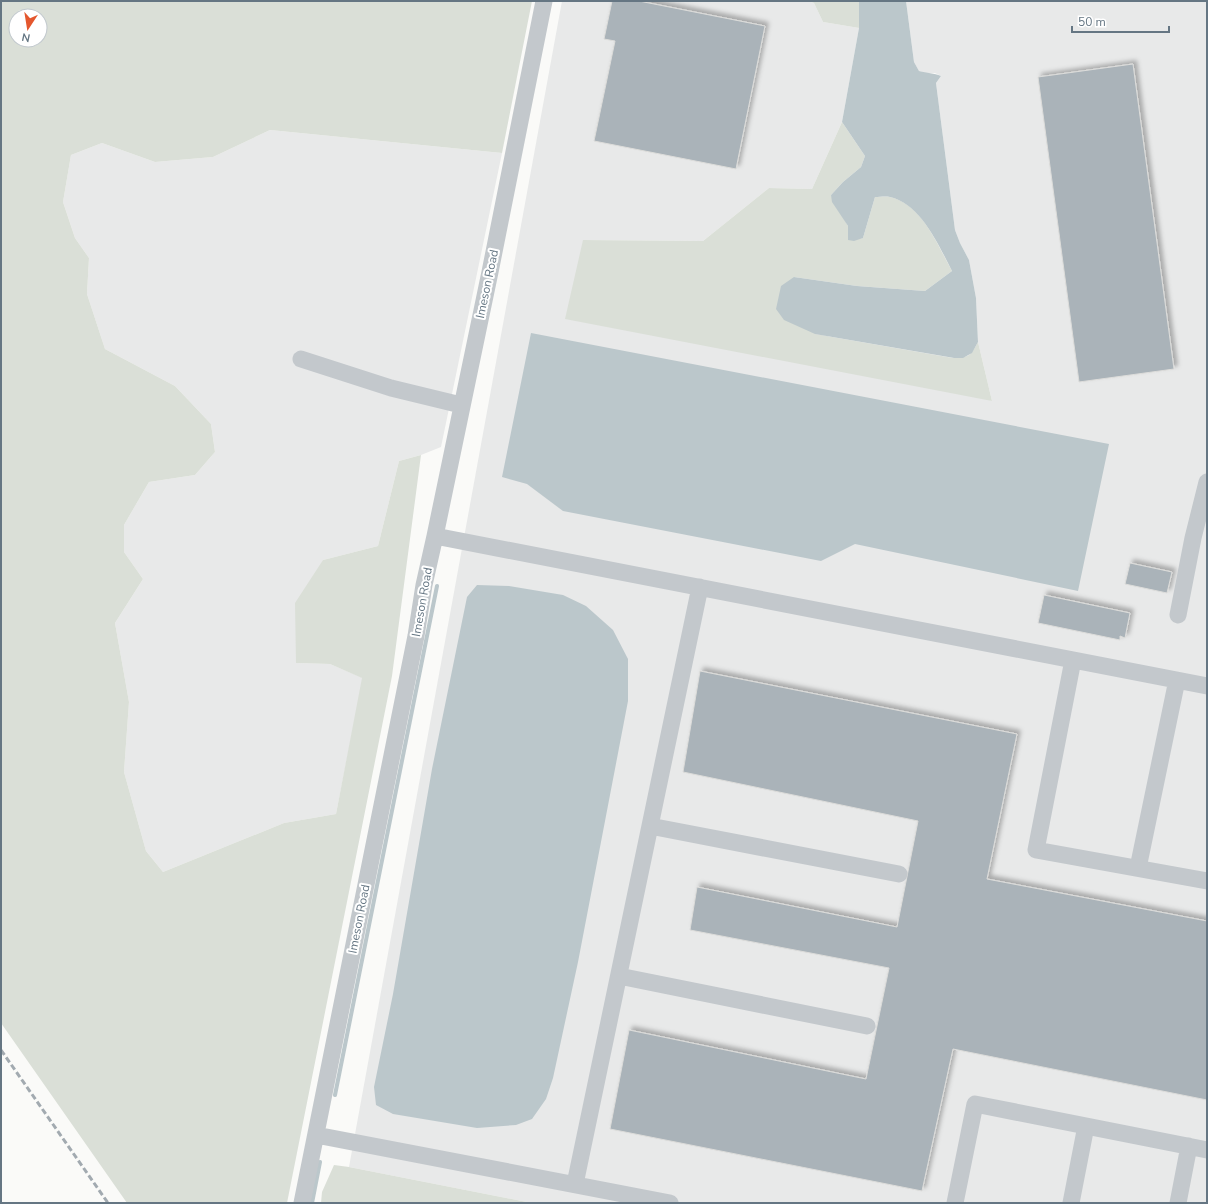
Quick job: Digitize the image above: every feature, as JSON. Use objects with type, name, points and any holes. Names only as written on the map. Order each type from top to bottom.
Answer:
[{"type":"street","name":"Imeson Road","points":[[302,1203],[416,636],[424,585],[490,272],[544,1]]},
{"type":"street","points":[[302,359],[390,388],[461,405]]},
{"type":"street","points":[[1178,615],[1193,538],[1207,482]]},
{"type":"street","points":[[435,536],[1207,686]]},
{"type":"street","points":[[575,1184],[700,587]]},
{"type":"street","points":[[1073,660],[1036,850],[1207,881]]},
{"type":"street","points":[[1138,868],[1177,680]]},
{"type":"street","points":[[650,826],[899,874]]},
{"type":"street","points":[[619,976],[867,1026]]},
{"type":"street","points":[[955,1203],[975,1104],[1207,1150]]},
{"type":"street","points":[[1071,1203],[1086,1126]]},
{"type":"street","points":[[316,1135],[670,1203]]},
{"type":"street","points":[[1178,1203],[1189,1146]]},
{"type":"shaded area","points":[[1,1],[532,1],[502,153],[270,130],[213,157],[155,162],[102,143],[71,155],[63,202],[75,238],[89,258],[87,294],[105,349],[175,386],[211,424],[215,452],[195,475],[149,482],[124,525],[124,552],[143,579],[115,623],[129,702],[124,772],[146,851],[163,872],[284,823],[336,814],[362,678],[330,664],[296,663],[295,603],[323,560],[378,546],[399,461],[421,455],[392,676],[287,1203],[127,1203],[1,1023]]},
{"type":"shaded area","points":[[562,1],[809,1],[814,3],[823,22],[859,28],[842,122],[812,189],[769,188],[703,241],[583,240],[992,401],[978,342],[976,298],[969,260],[955,230],[936,83],[941,76],[935,73],[925,73],[919,71],[914,62],[906,1],[1207,1],[1207,1203],[532,1203],[349,1167]]},
{"type":"shaded area","points":[[809,1],[859,1],[859,28],[823,22],[814,3]]},
{"type":"shaded area","points":[[859,1],[906,1],[914,62],[919,71],[941,76],[936,83],[955,230],[969,260],[976,298],[978,342],[972,353],[963,358],[954,358],[815,334],[784,320],[776,309],[781,286],[794,277],[857,286],[925,291],[952,271],[928,227],[911,208],[901,201],[888,197],[875,197],[863,238],[854,241],[848,240],[848,226],[832,202],[831,195],[843,182],[861,167],[865,156],[842,122],[859,28]]},
{"type":"shaded area","points":[[842,122],[865,156],[861,167],[843,182],[831,195],[848,226],[848,240],[863,238],[875,197],[890,197],[901,201],[920,217],[935,238],[952,271],[925,291],[857,286],[794,277],[815,334],[953,358],[969,355],[978,342],[992,401],[565,319],[583,240],[703,241],[769,188],[812,189]]},
{"type":"shaded area","points":[[270,130],[502,153],[441,447],[421,455],[399,461],[378,546],[323,560],[296,663],[330,664],[363,678],[336,814],[284,823],[163,872],[146,851],[124,772],[129,702],[115,623],[143,579],[124,552],[124,525],[149,482],[195,475],[215,452],[211,424],[175,386],[105,349],[87,294],[89,258],[75,238],[63,202],[71,155],[102,143],[155,162],[213,157]]},
{"type":"shaded area","points":[[531,333],[1109,444],[1078,591],[855,544],[821,561],[563,511],[527,484],[502,477]]},
{"type":"shaded area","points":[[477,585],[509,586],[563,595],[586,606],[613,630],[628,659],[628,701],[578,962],[553,1078],[546,1099],[532,1119],[516,1125],[477,1128],[393,1114],[376,1105],[374,1087],[393,994],[432,769],[467,597]]},
{"type":"shaded area","points":[[334,1165],[532,1203],[321,1203],[322,1192]]},
{"type":"building","points":[[612,1],[639,1],[765,26],[736,169],[594,141],[615,41],[604,39]]},
{"type":"building","points":[[1133,64],[1174,369],[1079,382],[1038,77]]},
{"type":"building","points":[[1130,563],[1172,572],[1167,593],[1125,584]]},
{"type":"building","points":[[1044,595],[1130,613],[1125,638],[1120,636],[1120,640],[1038,623]]},
{"type":"building","points":[[700,671],[1017,734],[987,879],[1207,921],[1207,1100],[953,1049],[922,1191],[610,1129],[629,1030],[866,1079],[889,968],[690,930],[697,887],[897,927],[918,821],[683,772]]},
{"type":"waterway","points":[[335,1095],[437,586]]},
{"type":"waterway","points":[[312,1203],[320,1162]]},
{"type":"railway","points":[[1,1050],[108,1203]]}]
